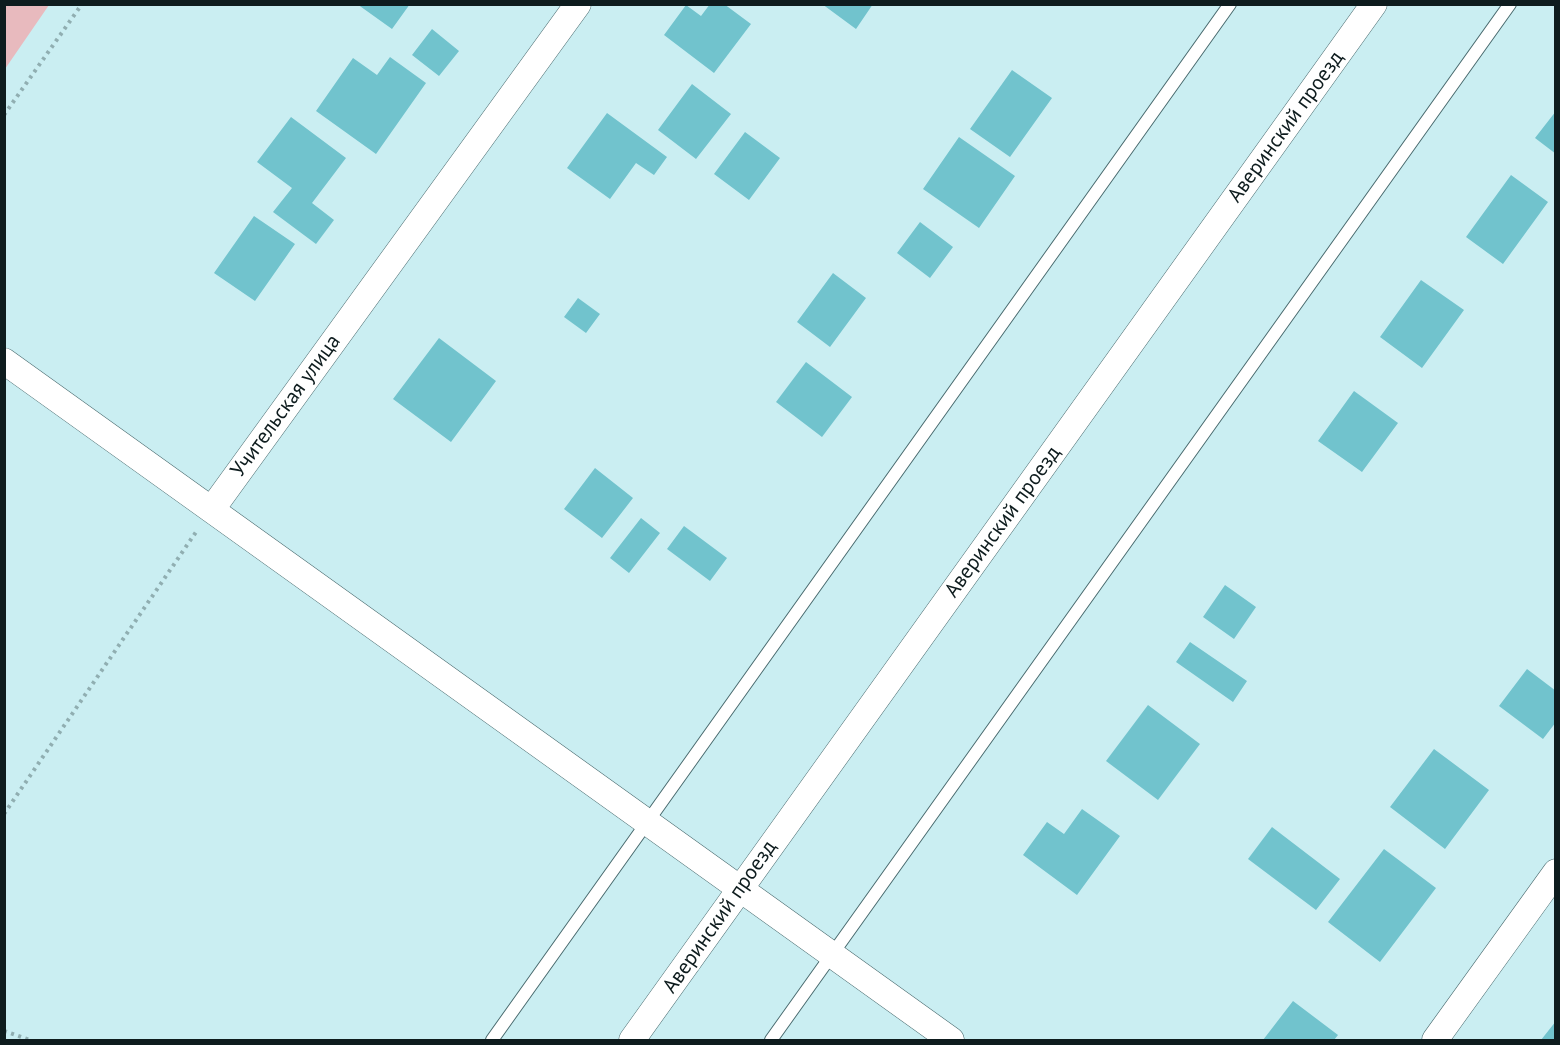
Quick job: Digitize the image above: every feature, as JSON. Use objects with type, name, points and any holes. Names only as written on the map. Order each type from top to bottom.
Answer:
[{"type":"street","name":"Учительская улица","points":[[212,509],[578,4]]},
{"type":"street","name":"Аверинский проезд","points":[[632,1041],[1374,4]]},
{"type":"street","points":[[4,361],[833,953],[951,1041]]},
{"type":"street","points":[[1435,1041],[1556,873]]},
{"type":"lane","points":[[492,1041],[1230,4]]},
{"type":"lane","points":[[771,1041],[1510,4]]},
{"type":"path","points":[[4,115],[82,4]]},
{"type":"path","points":[[4,814],[212,509]]},
{"type":"path","points":[[4,1031],[30,1041]]},
{"type":"shaded area","points":[[4,5],[49,5],[5,69]]},
{"type":"building","points":[[357,4],[410,4],[392,29]]},
{"type":"building","points":[[710,4],[724,4],[751,24],[714,73],[664,35],[686,5],[701,16]]},
{"type":"building","points":[[822,4],[873,4],[856,29]]},
{"type":"building","points":[[432,29],[459,51],[439,76],[412,55]]},
{"type":"building","points":[[390,57],[426,83],[376,154],[316,111],[353,58],[377,75]]},
{"type":"building","points":[[1012,70],[1052,98],[1010,157],[970,129]]},
{"type":"building","points":[[692,84],[731,114],[696,159],[658,130]]},
{"type":"building","points":[[1556,111],[1556,154],[1535,138]]},
{"type":"building","points":[[607,113],[667,157],[654,175],[636,163],[610,199],[567,168]]},
{"type":"building","points":[[291,117],[346,158],[312,203],[334,220],[316,244],[273,212],[292,188],[257,162]]},
{"type":"building","points":[[745,132],[780,158],[749,200],[714,174]]},
{"type":"building","points":[[959,137],[1015,176],[979,228],[923,189]]},
{"type":"building","points":[[1511,175],[1548,202],[1503,264],[1466,237]]},
{"type":"building","points":[[254,216],[295,244],[255,301],[214,273]]},
{"type":"building","points":[[920,222],[953,247],[930,278],[897,253]]},
{"type":"building","points":[[833,273],[866,298],[830,347],[797,322]]},
{"type":"building","points":[[1421,280],[1464,310],[1422,368],[1380,337]]},
{"type":"building","points":[[578,298],[600,314],[586,333],[564,317]]},
{"type":"building","points":[[439,338],[496,381],[451,442],[393,399]]},
{"type":"building","points":[[806,362],[852,397],[822,437],[776,402]]},
{"type":"building","points":[[1354,391],[1398,423],[1362,472],[1318,441]]},
{"type":"building","points":[[595,468],[633,498],[602,538],[564,509]]},
{"type":"building","points":[[641,518],[660,533],[629,573],[610,558]]},
{"type":"building","points":[[684,526],[727,558],[710,581],[667,549]]},
{"type":"building","points":[[1225,585],[1256,607],[1234,639],[1203,617]]},
{"type":"building","points":[[1190,642],[1247,681],[1233,702],[1176,662]]},
{"type":"building","points":[[1527,669],[1556,691],[1556,722],[1543,739],[1499,706]]},
{"type":"building","points":[[1148,705],[1200,744],[1158,800],[1106,761]]},
{"type":"building","points":[[1434,749],[1489,790],[1445,849],[1390,807]]},
{"type":"building","points":[[1082,809],[1120,836],[1077,895],[1023,855],[1047,822],[1064,834]]},
{"type":"building","points":[[1272,827],[1340,879],[1316,910],[1248,859]]},
{"type":"building","points":[[1384,849],[1436,888],[1380,962],[1328,922]]},
{"type":"building","points":[[1293,1001],[1338,1035],[1334,1040],[1263,1040]]},
{"type":"building","points":[[1556,1021],[1556,1040],[1541,1040]]}]
